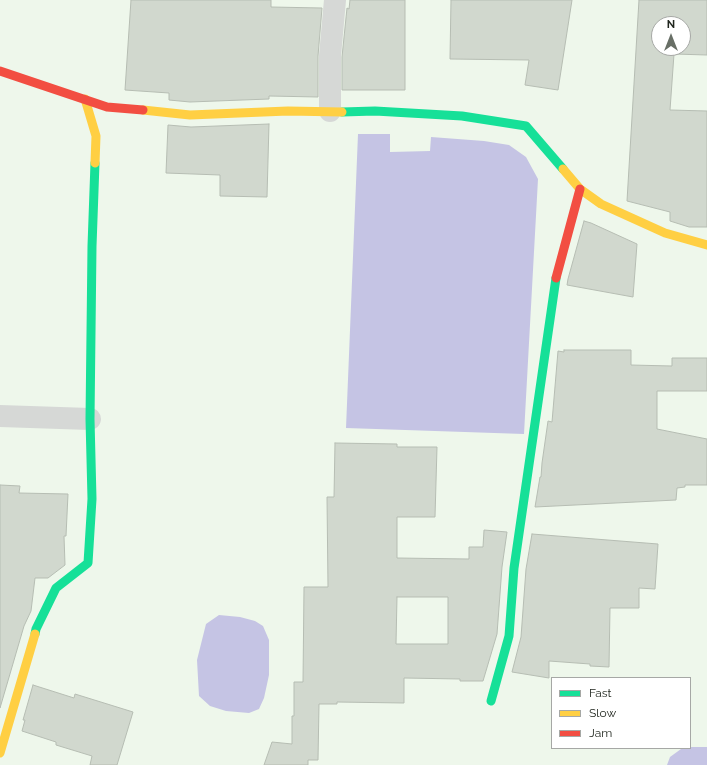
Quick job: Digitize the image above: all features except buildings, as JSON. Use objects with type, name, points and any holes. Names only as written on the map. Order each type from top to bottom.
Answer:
[{"type":"street","points":[[330,111],[330,56],[335,0]]},
{"type":"street","points":[[0,71],[107,106],[190,115],[288,111],[375,111],[462,116],[526,126],[580,189],[601,204],[665,232],[707,245]]},
{"type":"street","points":[[0,753],[36,629],[56,588],[88,563],[92,499],[90,419],[92,246],[96,136],[85,99]]},
{"type":"street","points":[[491,701],[509,636],[514,568],[556,276],[580,189]]},
{"type":"street","points":[[0,416],[90,419]]},
{"type":"water","points":[[358,134],[390,134],[390,152],[430,151],[431,137],[484,141],[509,145],[526,157],[538,179],[524,434],[346,428]]},
{"type":"water","points":[[219,615],[240,617],[255,621],[263,626],[269,640],[269,675],[264,698],[259,709],[249,713],[226,711],[210,706],[199,696],[197,660],[206,624]]},
{"type":"water","points":[[691,747],[707,747],[707,765],[667,765],[670,757],[681,749],[691,749]]},
{"type":"traffic: fast","points":[[342,112],[375,111],[462,116],[526,126],[563,169]]},
{"type":"traffic: fast","points":[[35,634],[56,588],[88,563],[92,499],[90,419],[92,246],[95,163]]},
{"type":"traffic: fast","points":[[491,701],[509,636],[514,568],[556,278]]},
{"type":"traffic: slow","points":[[85,99],[96,136],[95,163]]},
{"type":"traffic: slow","points":[[143,110],[190,115],[288,111],[342,112]]},
{"type":"traffic: slow","points":[[563,169],[580,189],[601,204],[665,233],[707,245]]},
{"type":"traffic: slow","points":[[0,753],[35,634]]},
{"type":"traffic: jam","points":[[0,71],[107,107],[143,110]]},
{"type":"traffic: jam","points":[[556,278],[580,189]]}]
